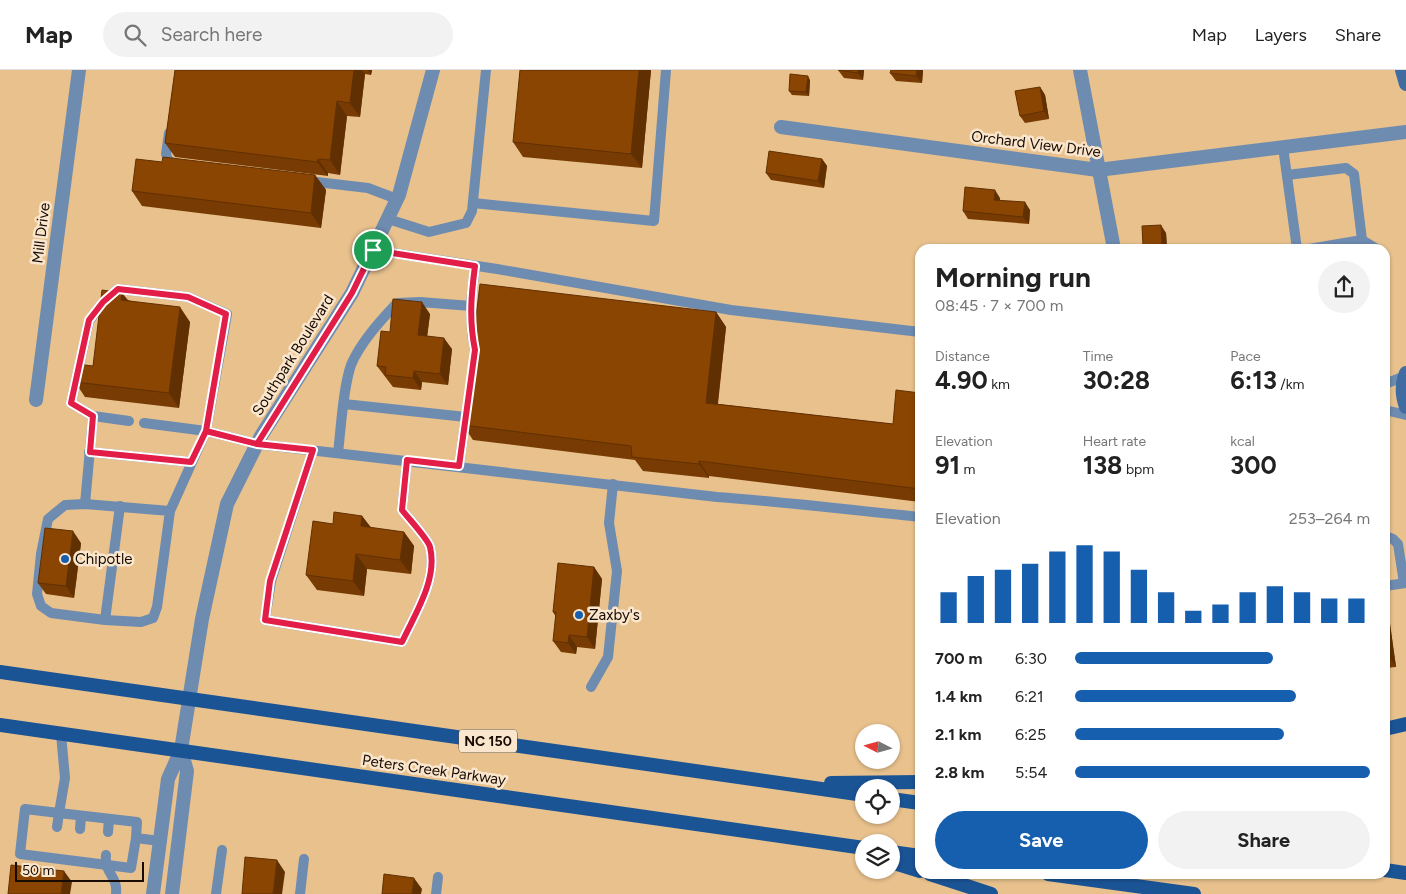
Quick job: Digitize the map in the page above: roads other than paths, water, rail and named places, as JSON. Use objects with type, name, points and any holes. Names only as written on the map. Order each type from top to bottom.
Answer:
[{"type":"main road","points":[[1402,70],[1406,84]]},
{"type":"main road","points":[[1405,374],[1402,395],[1406,407]]},
{"type":"main road","name":"NC 150","points":[[0,672],[855,794]]},
{"type":"main road","points":[[1390,728],[1406,724]]},
{"type":"main road","name":"Peters Creek Parkway","points":[[0,725],[855,847]]},
{"type":"main road","points":[[787,784],[915,782]]},
{"type":"main road","points":[[900,800],[915,802]]},
{"type":"main road","points":[[824,843],[855,852]]},
{"type":"main road","points":[[900,853],[915,855]]},
{"type":"main road","points":[[900,865],[915,869]]},
{"type":"main road","points":[[1390,871],[1406,873]]},
{"type":"main road","points":[[945,879],[991,894]]},
{"type":"main road","points":[[1084,879],[1194,894]]},
{"type":"street","name":"Mill Drive","points":[[36,400],[79,70]]},
{"type":"street","name":"Southpark Boulevard","points":[[153,894],[168,779],[181,750],[202,619],[227,504],[257,444],[352,293],[398,199],[434,70]]},
{"type":"street","points":[[1080,70],[1113,244]]},
{"type":"street","name":"Orchard View Drive","points":[[781,127],[1098,170],[1406,132]]},
{"type":"street","name":"Southpark Boulevard","points":[[172,894],[187,771],[181,750]]},
{"type":"lane","points":[[388,219],[429,232],[466,223],[472,211],[486,70]]},
{"type":"lane","points":[[473,203],[654,221],[666,70]]},
{"type":"lane","points":[[170,126],[166,154],[168,160],[174,164],[184,166]]},
{"type":"lane","points":[[1283,147],[1295,244]]},
{"type":"lane","points":[[1287,175],[1346,168],[1354,174],[1362,240]]},
{"type":"lane","points":[[295,179],[368,188],[398,199]]},
{"type":"lane","points":[[1338,244],[1362,240],[1369,244]]},
{"type":"lane","points":[[373,250],[731,310],[915,331]]},
{"type":"lane","points":[[474,360],[475,350],[471,306],[475,266]]},
{"type":"lane","points":[[129,421],[93,416],[71,403],[89,320],[103,302],[118,289],[188,297],[226,314],[206,431],[170,512],[157,607],[153,618],[141,622],[105,620],[50,614],[41,606],[37,594],[41,554],[48,519],[65,505],[120,506],[170,512]]},
{"type":"lane","points":[[338,452],[347,380],[352,364],[375,326],[397,303],[420,302],[471,306]]},
{"type":"lane","points":[[1390,382],[1405,374]]},
{"type":"lane","points":[[344,404],[466,412],[459,466]]},
{"type":"lane","points":[[1390,411],[1406,415]]},
{"type":"lane","points":[[85,504],[93,416]]},
{"type":"lane","points":[[144,423],[206,431],[257,444],[717,497],[774,501],[823,508],[915,517]]},
{"type":"lane","points":[[313,450],[270,581],[265,620],[402,642],[425,592],[432,567],[430,546],[402,510],[407,460]]},
{"type":"lane","points":[[90,452],[191,462]]},
{"type":"lane","points":[[591,687],[608,657],[617,571],[610,523],[613,484]]},
{"type":"lane","points":[[105,620],[120,506]]},
{"type":"lane","points":[[1390,538],[1398,544],[1405,583],[1390,585]]},
{"type":"lane","points":[[57,827],[65,778],[61,734]]},
{"type":"lane","points":[[25,809],[59,813],[137,822],[131,868],[105,860],[54,853],[20,854],[25,809]]},
{"type":"lane","points":[[80,829],[81,816]]},
{"type":"lane","points":[[108,832],[109,819]]},
{"type":"lane","points":[[136,838],[160,841]]},
{"type":"lane","points":[[216,894],[222,850]]},
{"type":"lane","points":[[300,894],[304,859]]},
{"type":"lane","points":[[105,860],[117,885],[116,894]]},
{"type":"lane","points":[[436,894],[438,877]]},
{"type":"place","name":"Chipotle","points":[[65,559]]},
{"type":"place","name":"Zaxby's","points":[[579,615]]}]
